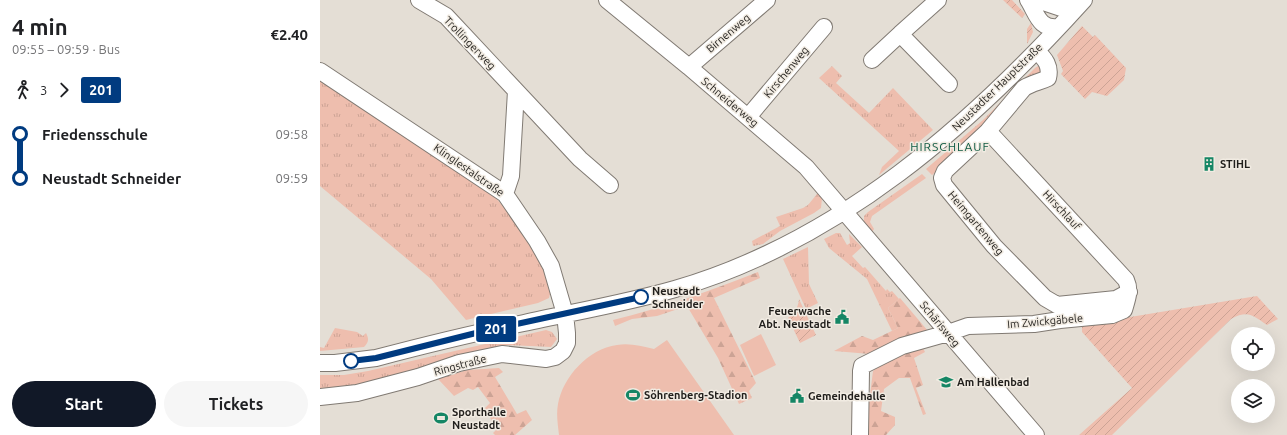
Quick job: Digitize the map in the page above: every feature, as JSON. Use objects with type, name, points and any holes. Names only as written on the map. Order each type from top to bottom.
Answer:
[{"type":"street","name":"Trollingerweg","points":[[419,0],[446,16],[580,159],[610,185]]},
{"type":"street","name":"Birnenweg","points":[[689,66],[767,0]]},
{"type":"street","points":[[872,60],[938,0]]},
{"type":"street","points":[[1028,0],[1042,24],[1050,28],[1059,27],[1057,19],[1041,2]]},
{"type":"street","name":"Schneiderweg","points":[[616,2],[806,167],[844,213]]},
{"type":"street","points":[[1041,2],[1061,8],[1081,3]]},
{"type":"street","name":"Neustadter Hauptstraße","points":[[320,363],[335,363],[376,358],[480,332],[676,289],[770,253],[844,213],[907,169],[951,131],[1039,49],[1081,3]]},
{"type":"street","points":[[1039,49],[1042,24]]},
{"type":"street","name":"Kirschenweg","points":[[748,117],[824,26]]},
{"type":"street","points":[[900,34],[949,84]]},
{"type":"street","name":"Heimgartenweg","points":[[1039,49],[1050,70],[1048,78],[1040,82],[1032,83],[1024,88],[988,131],[945,171],[942,178],[944,185],[994,246],[1044,298],[1057,305],[1116,299],[1129,292]]},
{"type":"street","name":"Klinglestalstraße","points":[[320,70],[505,194],[537,241],[551,266],[565,314]]},
{"type":"street","points":[[505,194],[511,176],[516,91]]},
{"type":"street","name":"Hirschlauf","points":[[988,131],[1126,280],[1129,287],[1129,292]]},
{"type":"street","name":"Schärisweg","points":[[844,213],[891,264],[1036,435]]},
{"type":"street","name":"Im Zwickgäbele","points":[[860,435],[860,371],[862,366],[902,346],[968,326],[1034,324],[1060,320],[1112,316],[1124,310],[1129,292]]},
{"type":"street","name":"Ringstraße","points":[[320,397],[357,393],[418,377],[459,363],[502,354],[546,359],[555,357],[563,351],[567,343],[565,314]]},
{"type":"green space","points":[[1003,0],[1012,0],[1025,14],[1022,18]]},
{"type":"green space","points":[[1031,23],[1033,32],[1027,44],[1027,29]]},
{"type":"green space","points":[[1082,26],[1093,37],[1095,35],[1126,68],[1124,80],[1107,96],[1092,92],[1085,99],[1061,74],[1063,71],[1057,55]]},
{"type":"green space","points":[[832,66],[842,76],[836,83],[869,113],[893,88],[933,130],[879,175],[882,167],[899,151],[819,78]]},
{"type":"green space","points":[[1038,66],[1042,67],[1045,73],[1024,79],[1035,68]]},
{"type":"green space","points":[[320,78],[486,187],[526,232],[546,268],[552,286],[549,298],[538,303],[466,320],[431,279],[320,186]]},
{"type":"green space","points":[[1010,93],[1012,94],[957,154],[932,175],[926,169],[983,120]]},
{"type":"green space","points":[[922,174],[926,178],[872,216],[870,222],[874,229],[872,232],[864,222],[864,216]]},
{"type":"green space","points":[[817,194],[820,194],[822,198],[821,208],[780,231],[763,244],[753,246],[752,241],[780,226],[776,217],[803,208],[808,205]]},
{"type":"green space","points":[[836,233],[840,233],[847,245],[850,243],[849,234],[862,247],[852,256],[863,268],[865,267],[886,291],[887,289],[890,292],[892,291],[899,299],[888,308],[898,328],[892,331],[867,279],[829,248],[824,239]]},
{"type":"green space","points":[[808,247],[809,284],[818,303],[806,309],[783,259]]},
{"type":"green space","points":[[758,272],[760,278],[714,298],[756,383],[749,391],[752,398],[739,404],[718,358],[687,306],[657,316],[632,319],[615,326],[613,320],[686,299]]},
{"type":"green space","points":[[1257,296],[1278,319],[1267,325],[1254,316],[1246,314],[1231,319],[1112,435],[1079,435],[1132,388],[1082,332],[1082,325]]},
{"type":"green space","points":[[900,298],[928,331],[870,354],[834,351],[862,336],[873,340],[898,328],[888,308]]},
{"type":"green space","points":[[799,299],[816,335],[800,343],[788,318],[796,310]]},
{"type":"green space","points":[[335,328],[357,332],[363,336],[366,333],[368,342],[364,347],[320,351],[320,347],[324,348]]},
{"type":"green space","points":[[546,330],[552,332],[557,339],[551,347],[508,345],[394,376],[359,384],[320,389],[320,375],[344,375],[368,371]]},
{"type":"green space","points":[[761,334],[776,365],[754,376],[740,345]]},
{"type":"green space","name":"Söhrenberg-Stadion","points":[[667,340],[734,435],[559,435],[557,412],[561,394],[571,375],[587,358],[596,352],[617,345],[622,344],[654,349]]},
{"type":"green space","points":[[922,346],[925,352],[914,358],[923,385],[916,388],[926,414],[923,415],[910,378],[899,378],[884,389],[881,411],[895,417],[895,425],[886,435],[865,435],[873,371],[886,360]]},
{"type":"green space","points":[[499,368],[503,372],[495,377],[517,414],[526,410],[532,420],[515,435],[495,435],[493,433],[500,426],[492,421],[485,408],[490,403],[478,387],[473,390],[468,388],[454,396],[438,379],[467,370]]},
{"type":"bus line","name":"201","points":[[351,361],[376,358],[480,332],[578,312],[641,297]]},
{"type":"place","name":"STIHL","points":[[1209,164]]},
{"type":"place","name":"Neustadt Schneider","points":[[641,297]]},
{"type":"place","name":"Feuerwache Abt. Neustadt","points":[[842,317]]},
{"type":"place","name":"Am Hallenbad","points":[[946,382]]},
{"type":"place","name":"Söhrenberg-Stadion","points":[[633,395]]},
{"type":"place","name":"Gemeindehalle","points":[[797,396]]},
{"type":"place","name":"Sporthalle Neustadt","points":[[441,418]]},
{"type":"district","name":"HIRSCHLAUF","points":[[950,146]]}]
